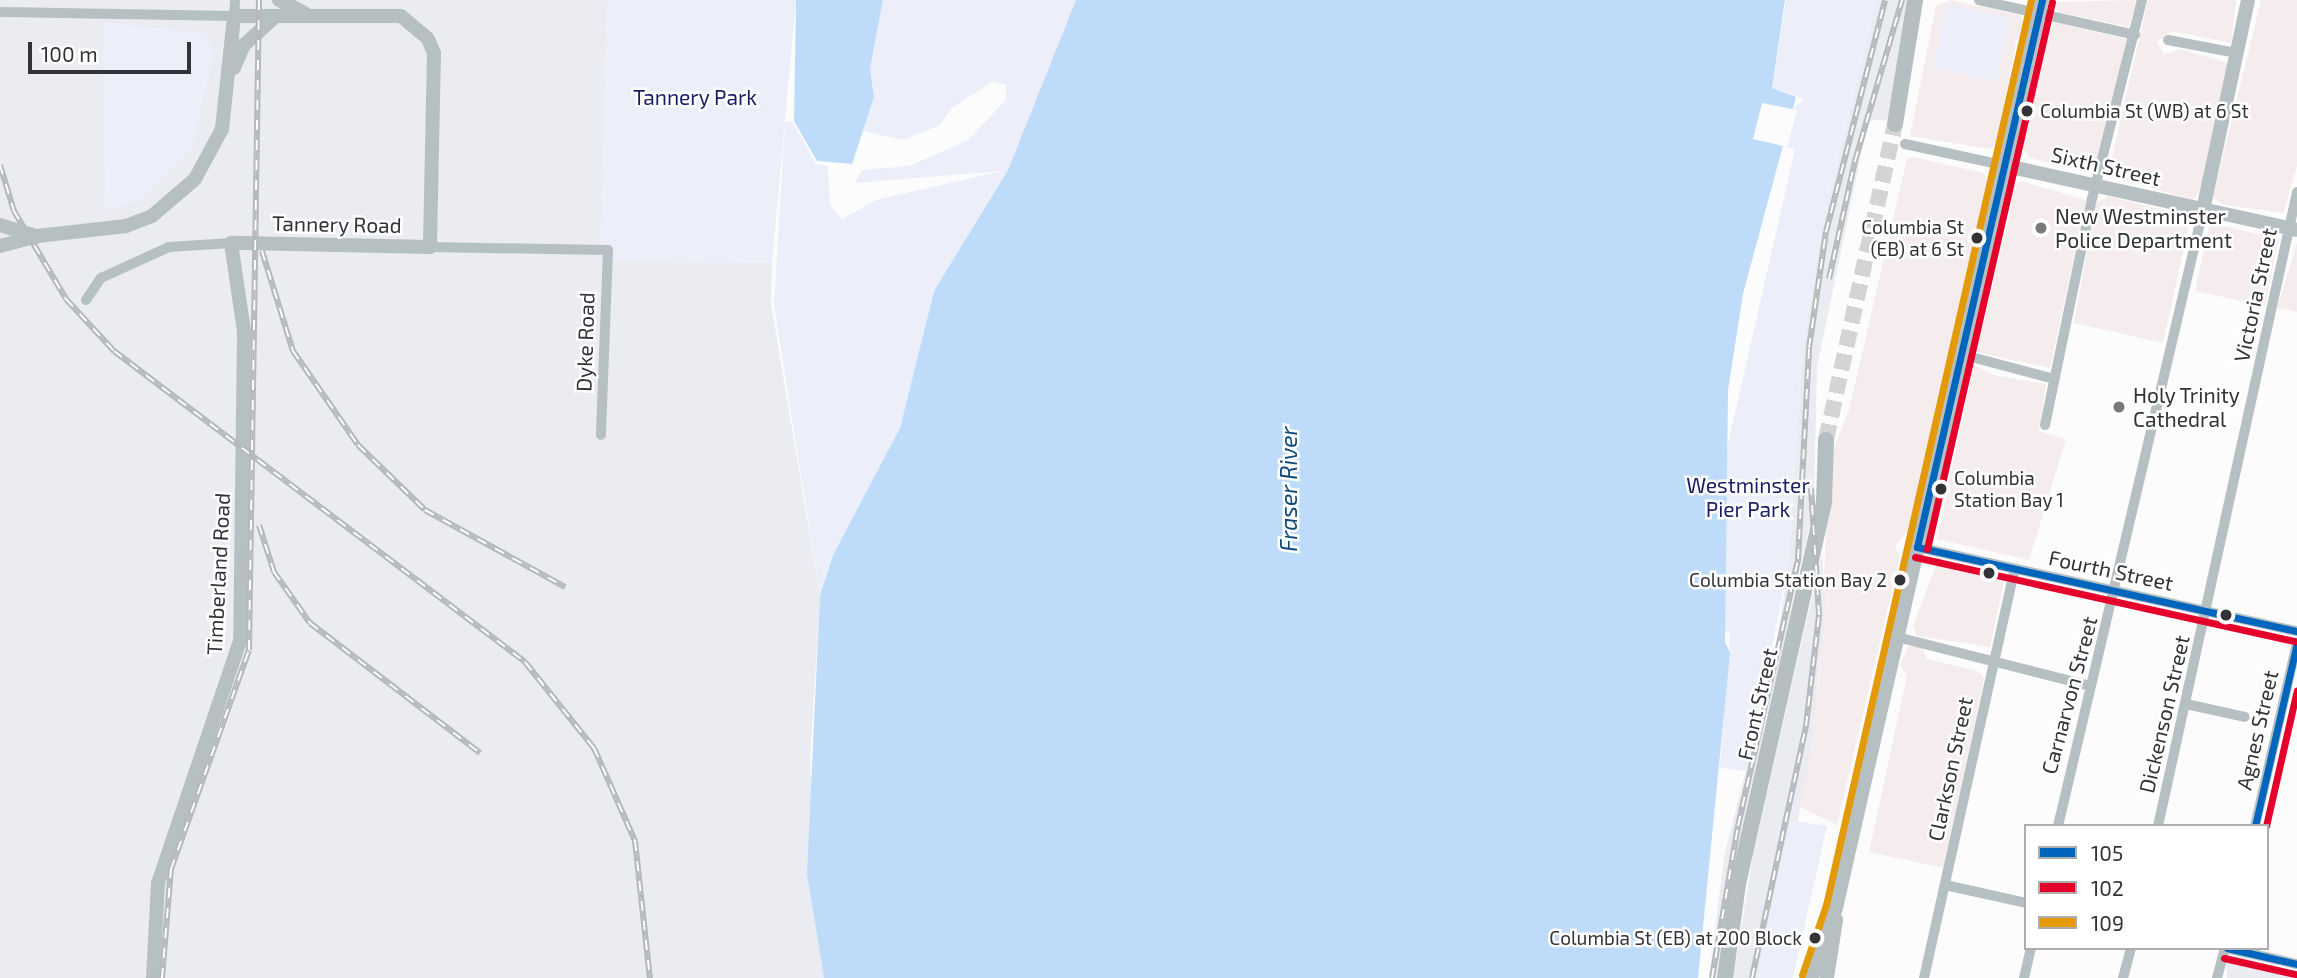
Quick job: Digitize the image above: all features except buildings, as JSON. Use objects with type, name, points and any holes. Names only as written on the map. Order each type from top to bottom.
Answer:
[{"type":"main road","points":[[1895,124],[1915,0]]},
{"type":"main road","name":"Front Street","points":[[1725,978],[1738,884],[1824,501],[1826,440]]},
{"type":"street","points":[[0,246],[37,236],[76,234],[152,216],[195,179],[222,129],[231,73],[235,0]]},
{"type":"street","points":[[279,0],[308,15]]},
{"type":"street","points":[[1979,0],[2041,6],[2135,34]]},
{"type":"street","points":[[2045,425],[2143,0]]},
{"type":"street","name":"Carnarvon Street","points":[[2058,824],[2090,686],[2118,592],[2248,0]]},
{"type":"street","points":[[1827,978],[1836,908],[2002,165],[2041,6]]},
{"type":"street","points":[[2,12],[401,16],[422,31],[434,53],[430,247]]},
{"type":"street","points":[[231,73],[244,45],[276,16]]},
{"type":"street","points":[[2168,40],[2236,53]]},
{"type":"street","name":"Sixth Street","points":[[1905,144],[2293,229]]},
{"type":"street","name":"Victoria Street","points":[[2206,610],[2293,229],[2297,192]]},
{"type":"street","points":[[0,225],[37,236]]},
{"type":"street","name":"Tannery Road","points":[[86,300],[101,278],[169,247],[232,243],[608,250]]},
{"type":"street","name":"Timberland Road","points":[[153,978],[158,883],[240,641],[244,331],[232,243]]},
{"type":"street","name":"Dyke Road","points":[[601,435],[608,250]]},
{"type":"street","points":[[1960,354],[2054,379]]},
{"type":"street","name":"Fourth Street","points":[[1917,547],[2297,631]]},
{"type":"street","name":"Clarkson Street","points":[[1924,978],[2015,569]]},
{"type":"street","name":"Dickenson Street","points":[[2158,824],[2206,610]]},
{"type":"street","points":[[1897,637],[2090,686]]},
{"type":"street","name":"Agnes Street","points":[[2255,824],[2297,643]]},
{"type":"street","points":[[2186,704],[2245,717]]},
{"type":"street","points":[[1945,885],[2024,903]]},
{"type":"street","points":[[1812,978],[1836,908]]},
{"type":"street","points":[[2024,978],[2031,950]]},
{"type":"street","points":[[2123,978],[2130,950]]},
{"type":"street","points":[[2217,978],[2224,950]]},
{"type":"street","points":[[2234,950],[2297,964]]},
{"type":"shaded area","points":[[0,0],[607,0],[601,260],[772,263],[771,304],[820,595],[810,764],[824,977],[841,978],[0,978]]},
{"type":"shaded area","points":[[1874,0],[1908,0],[1888,119],[1868,121],[1817,367],[1814,505],[1737,859],[1720,978],[1709,978],[1724,857],[1774,658],[1788,569],[1802,352],[1821,231]]},
{"type":"shaded area","points":[[1951,0],[2019,15],[2026,24],[2016,41],[1997,142],[1990,149],[1910,136],[1936,6]]},
{"type":"shaded area","points":[[2138,0],[2128,27],[2059,12],[2051,2]]},
{"type":"shaded area","points":[[2148,0],[2236,0],[2231,43],[2171,31],[2157,42],[2164,54],[2180,49],[2228,63],[2202,187],[2193,200],[2108,175]]},
{"type":"shaded area","points":[[2261,0],[2297,0],[2297,166],[2283,213],[2223,205],[2213,197]]},
{"type":"shaded area","points":[[2056,23],[2127,39],[2094,173],[2030,158],[2022,148],[2043,38]]},
{"type":"shaded area","points":[[1914,157],[1983,173],[1988,182],[1908,530],[1895,547],[1900,556],[1837,825],[1798,806],[1819,680],[1830,457],[1849,410],[1907,159]]},
{"type":"shaded area","points":[[2021,181],[2086,200],[2050,368],[1976,352],[1971,345],[1982,330],[2011,209],[2011,187]]},
{"type":"shaded area","points":[[2108,196],[2191,217],[2163,343],[2074,323],[2096,203]]},
{"type":"shaded area","points":[[2210,223],[2279,239],[2265,306],[2195,291]]},
{"type":"shaded area","points":[[2297,243],[2297,312],[2277,308]]},
{"type":"shaded area","points":[[1972,364],[1994,375],[2046,384],[2039,431],[2066,439],[2029,560],[1937,539],[1971,379],[1965,371]]},
{"type":"shaded area","points":[[1822,553],[1825,605],[1812,743],[1769,978],[1733,978],[1753,855]]},
{"type":"shaded area","points":[[1937,563],[2005,577],[1990,647],[1917,636],[1913,626]]},
{"type":"shaded area","points":[[1910,644],[1922,648],[1927,659],[1978,671],[1984,679],[1943,868],[1869,852],[1907,676],[1900,664]]},
{"type":"shaded area","points":[[2236,955],[2297,973],[2297,978],[2227,978],[2227,959]]},
{"type":"green space","name":"Tannery Park","points":[[607,0],[796,0],[772,263],[601,260]]},
{"type":"green space","points":[[883,0],[1076,0],[1008,170],[934,291],[900,428],[833,555],[820,595],[774,305],[785,122],[792,121],[816,164],[828,166],[830,205],[842,219],[876,200],[1002,171],[855,183],[862,170],[909,166],[968,140],[1006,100],[1006,85],[992,82],[952,108],[940,125],[903,140],[863,131],[874,97],[870,69]]},
{"type":"green space","name":"Westminster Pier Park","points":[[1786,0],[1878,0],[1821,231],[1802,352],[1788,569],[1746,771],[1720,768],[1730,633],[1686,629],[1795,149],[1753,139],[1805,99],[1772,88]]},
{"type":"green space","points":[[1947,3],[2010,18],[1996,81],[1933,68]]},
{"type":"green space","points":[[103,22],[205,33],[214,53],[192,149],[141,200],[105,211]]},
{"type":"green space","points":[[1790,820],[1827,826],[1793,978],[1756,978]]},
{"type":"water","points":[[796,0],[883,0],[870,69],[874,97],[852,164],[817,161],[794,121]]},
{"type":"water","name":"Fraser River","points":[[1076,0],[1785,0],[1772,88],[1796,97],[1743,294],[1728,390],[1725,642],[1730,653],[1698,978],[824,978],[807,874],[820,595],[833,555],[900,428],[934,291],[1008,170]]},
{"type":"pier","points":[[1762,103],[1797,110],[1787,147],[1753,139]]},
{"type":"tunnel","points":[[1826,440],[1895,124]]},
{"type":"railway","points":[[162,978],[171,869],[249,650],[259,0]]},
{"type":"railway","points":[[1712,978],[1738,826],[1798,559],[1809,348],[1826,232],[1885,0]]},
{"type":"railway","points":[[1829,279],[1855,161],[1902,0]]},
{"type":"railway","points":[[0,165],[14,211],[66,299],[114,351],[525,662],[594,748],[635,841],[650,978]]},
{"type":"railway","points":[[262,251],[293,351],[358,445],[425,510],[565,587]]},
{"type":"railway","points":[[1752,978],[1806,726],[1819,615],[1811,488]]},
{"type":"railway","points":[[259,525],[274,572],[310,623],[480,753]]},
{"type":"transit line","name":"109","points":[[1802,975],[1826,905],[2031,0]]},
{"type":"transit line","name":"105","points":[[1917,547],[2042,0]]},
{"type":"transit line","name":"102","points":[[1927,549],[2052,2]]},
{"type":"transit line","name":"105","points":[[1917,547],[2297,631]]},
{"type":"transit line","name":"102","points":[[1915,557],[2295,641]]},
{"type":"transit line","name":"105","points":[[2255,824],[2297,643]]},
{"type":"transit line","name":"102","points":[[2266,824],[2297,690]]},
{"type":"transit line","name":"105","points":[[2236,950],[2297,964]]},
{"type":"transit line","name":"102","points":[[2224,958],[2295,974]]},
{"type":"place","name":"Columbia St (WB) at 6 St","points":[[2027,111]]},
{"type":"place","name":"New Westminster Police Department","points":[[2041,228]]},
{"type":"place","name":"Columbia St (EB) at 6 St","points":[[1977,238]]},
{"type":"place","name":"Holy Trinity Cathedral","points":[[2119,407]]},
{"type":"place","name":"Columbia Station Bay 1","points":[[1941,489]]},
{"type":"place","name":"Columbia Station Bay 2","points":[[1900,580]]},
{"type":"place","name":"Columbia St (EB) at 200 Block","points":[[1815,938]]}]
